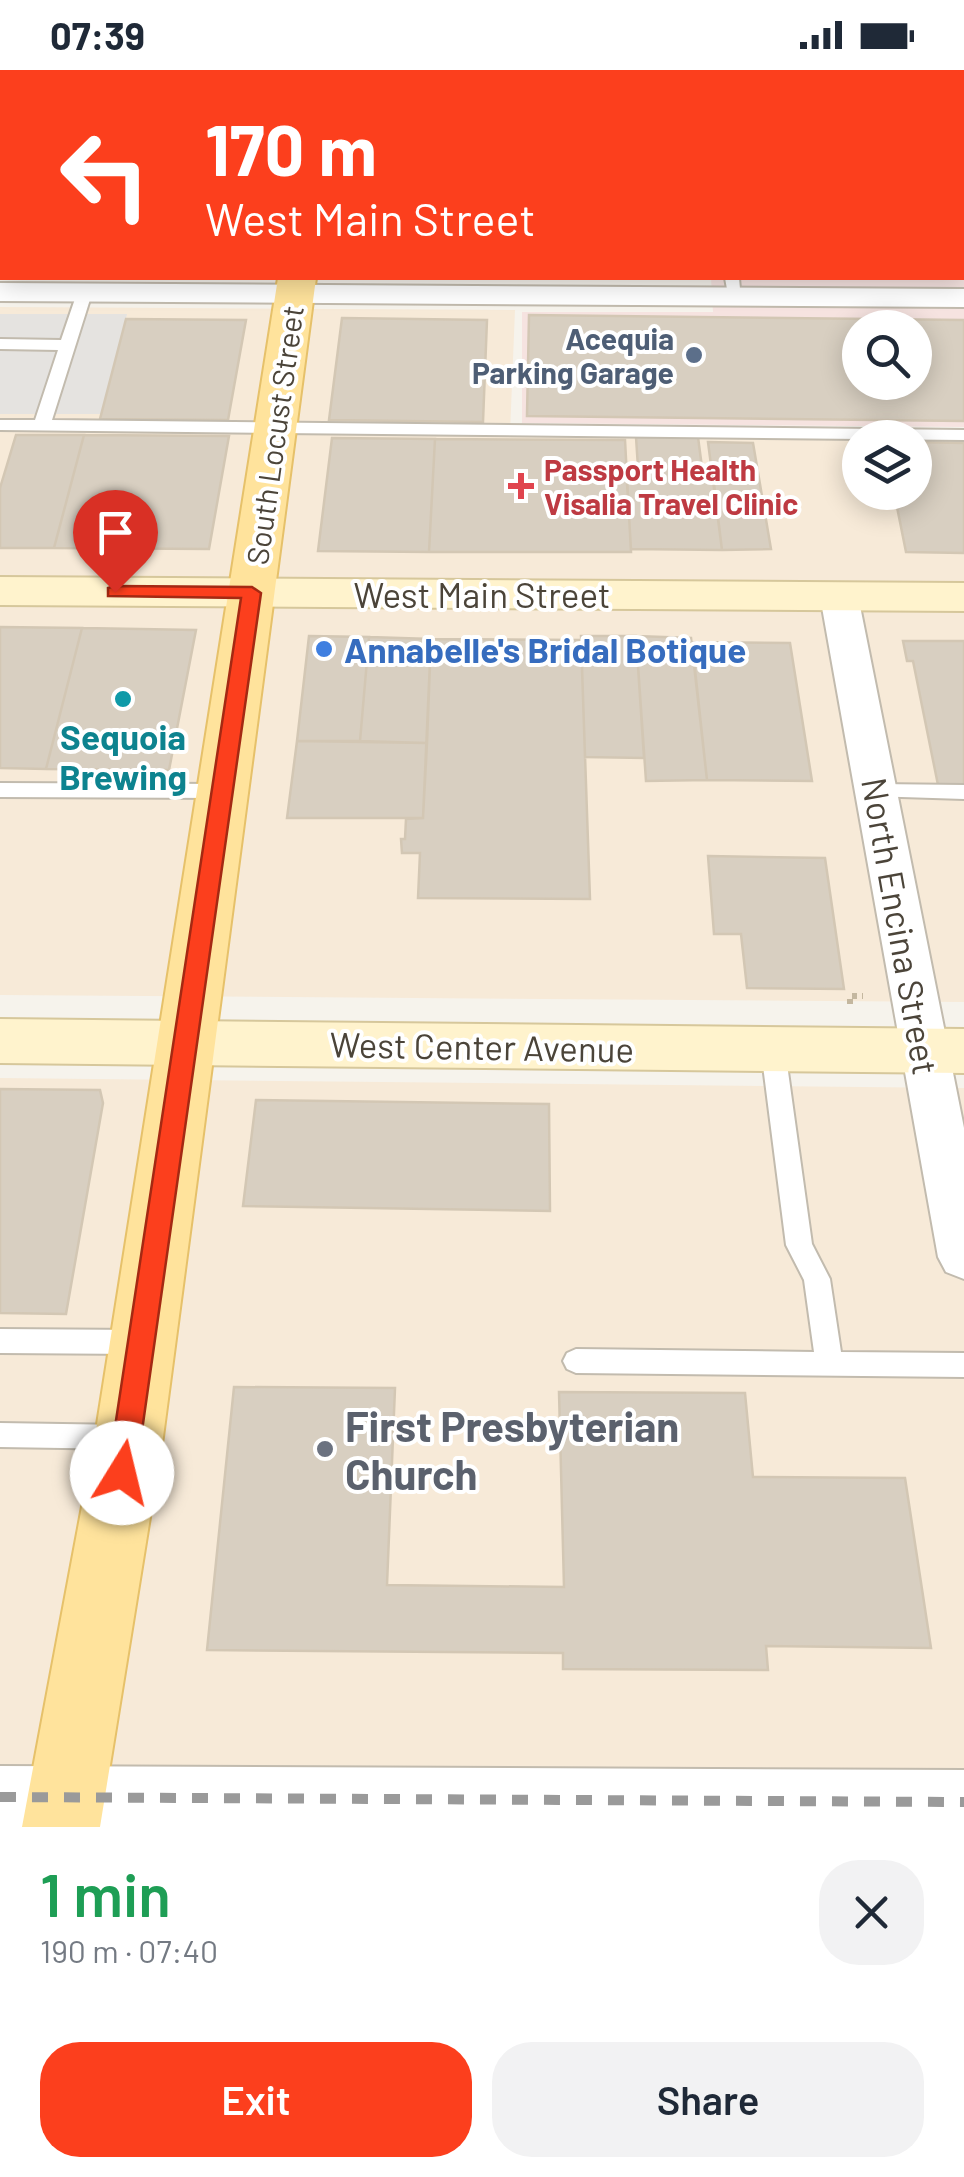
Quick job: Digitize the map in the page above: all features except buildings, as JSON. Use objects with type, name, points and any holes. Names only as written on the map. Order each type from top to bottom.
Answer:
[{"type":"main road","name":"South Locust Street","points":[[42,1807],[128,1437],[295,286]]},
{"type":"street","points":[[0,292],[295,286],[733,287],[964,298]]},
{"type":"street","name":"West Main Street","points":[[0,591],[964,597]]},
{"type":"street","name":"North Encina Street","points":[[839,596],[877,790],[944,1051],[964,1257]]},
{"type":"street","name":"West Center Avenue","points":[[0,1041],[944,1051]]},
{"type":"street","points":[[42,1807],[964,1802]]},
{"type":"lane","points":[[42,425],[84,293]]},
{"type":"lane","points":[[0,344],[67,345]]},
{"type":"lane","points":[[0,425],[964,435]]},
{"type":"lane","points":[[0,790],[221,791]]},
{"type":"lane","points":[[877,790],[964,792]]},
{"type":"lane","points":[[772,1050],[798,1245],[817,1279],[829,1364]]},
{"type":"lane","points":[[0,1340],[142,1342]]},
{"type":"lane","points":[[576,1361],[964,1366]]},
{"type":"lane","points":[[0,1435],[128,1437]]},
{"type":"path","points":[[850,996],[863,996]]},
{"type":"shaded area","name":"Acequia Parking Garage","points":[[711,280],[964,280],[964,427],[932,427],[932,420],[842,420],[842,426],[522,423],[522,312],[713,312]]},
{"type":"shaded area","points":[[0,307],[515,310],[510,433],[842,437],[842,510],[932,510],[932,438],[964,438],[964,1002],[0,995]]},
{"type":"shaded area","points":[[0,314],[127,314],[103,414],[0,414]]},
{"type":"shaded area","points":[[0,1078],[964,1088],[964,1827],[0,1827]]},
{"type":"railway","points":[[0,1797],[964,1802]]},
{"type":"place","name":"Acequia Parking Garage","points":[[694,355]]},
{"type":"place","name":"Passport Health Visalia Travel Clinic","points":[[521,486]]},
{"type":"place","name":"Annabelle's Bridal Botique","points":[[324,649]]},
{"type":"place","name":"Sequoia Brewing","points":[[123,699]]},
{"type":"place","name":"First Presbyterian Church","points":[[325,1449]]},
{"type":"route","points":[[115,592],[252,593],[122,1473]]}]
